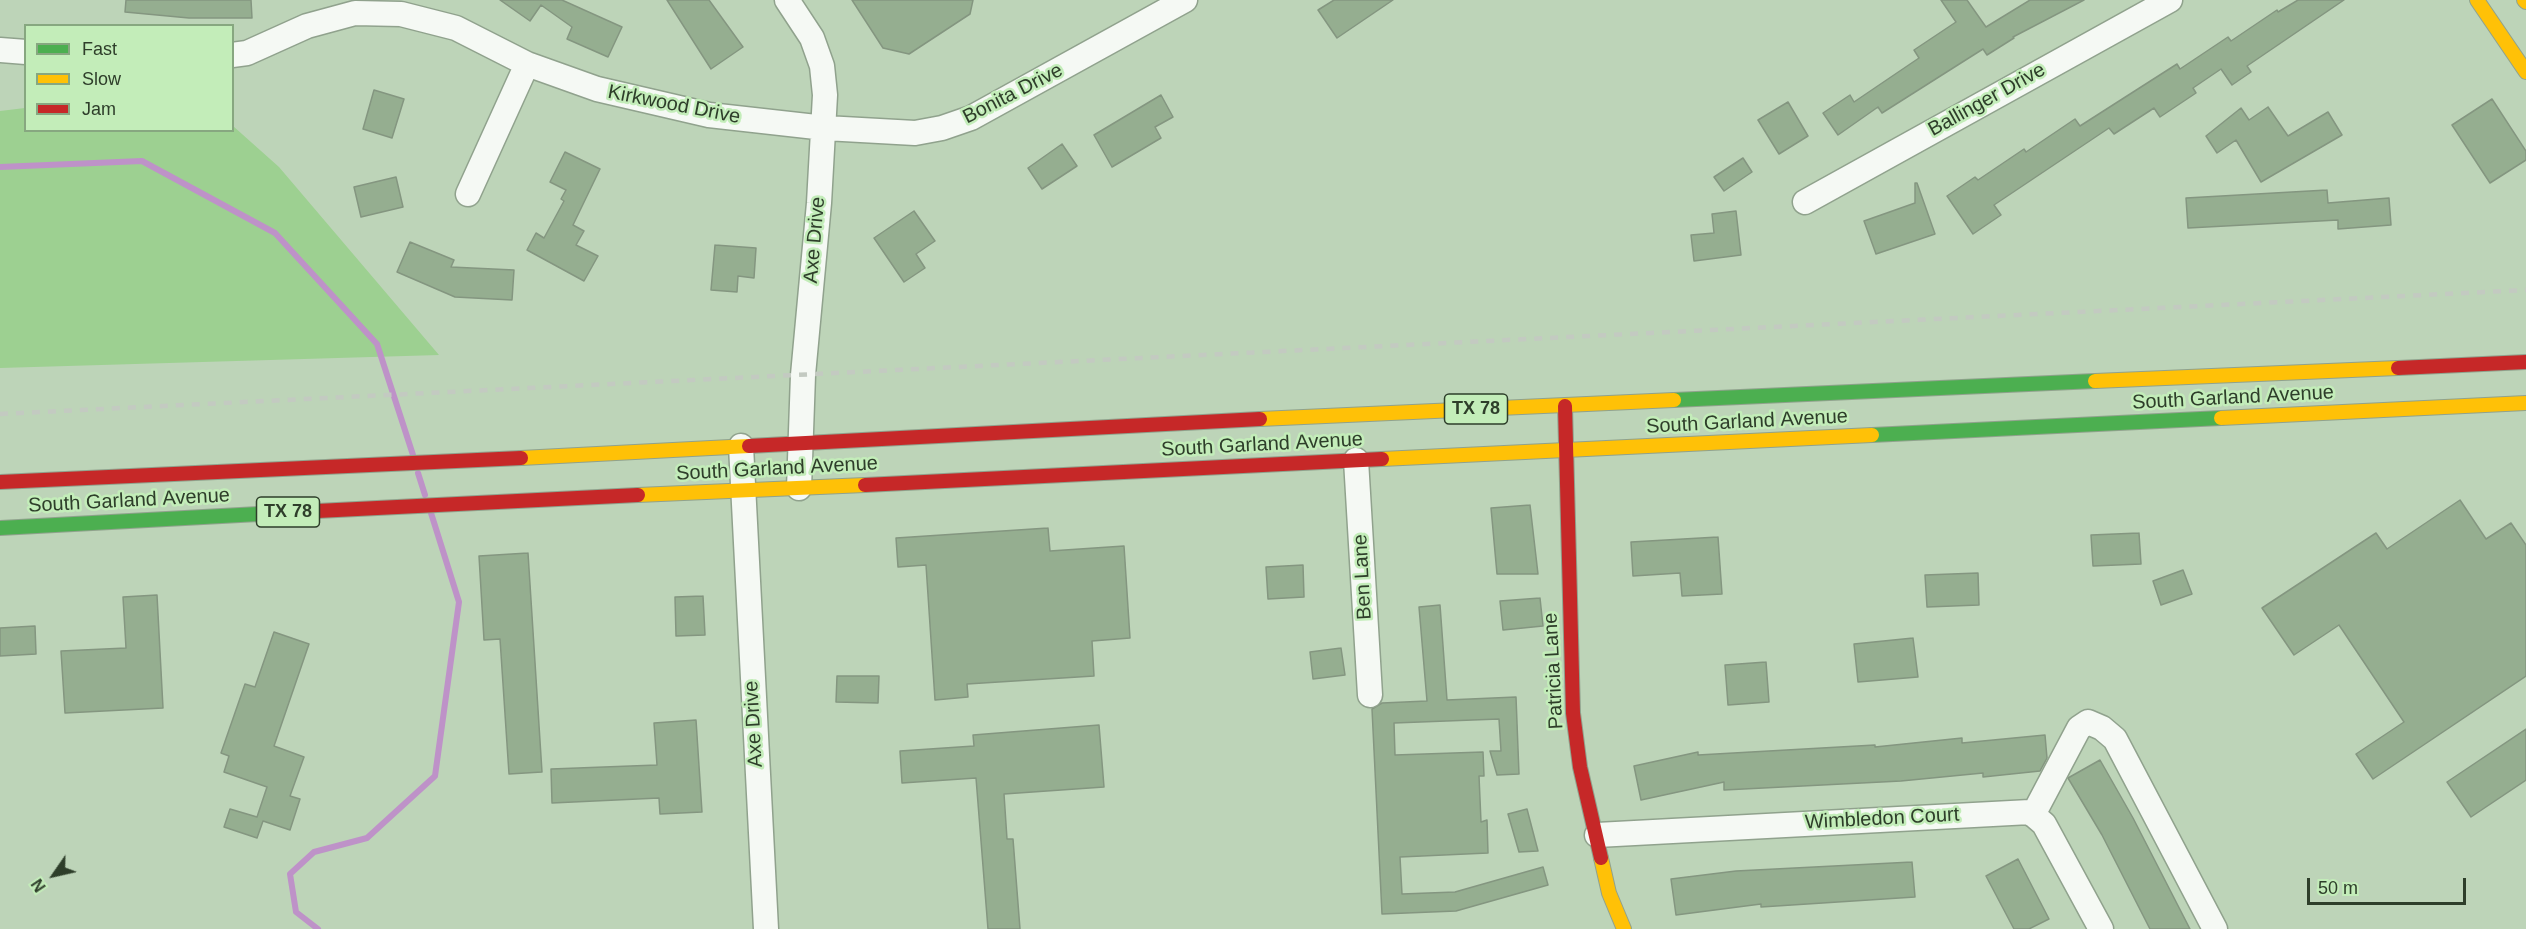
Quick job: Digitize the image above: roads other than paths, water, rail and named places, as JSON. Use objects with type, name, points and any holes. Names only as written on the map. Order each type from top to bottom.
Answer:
[{"type":"main road","points":[[2477,0],[2526,72]]},
{"type":"main road","name":"South Garland Avenue","points":[[0,482],[1565,405],[2526,362]]},
{"type":"main road","name":"South Garland Avenue","points":[[0,528],[414,505],[2526,403]]},
{"type":"main road","name":"Patricia Lane","points":[[1565,405],[1573,713],[1580,767],[1609,893],[1624,929]]},
{"type":"street","name":"Axe Drive","points":[[787,0],[812,38],[822,66],[825,128],[803,375],[799,488]]},
{"type":"street","name":"Bonita Drive","points":[[825,128],[915,133],[942,128],[970,118],[1015,96],[1185,0]]},
{"type":"street","name":"Ballinger Drive","points":[[1805,202],[2170,0]]},
{"type":"street","name":"Kirkwood Drive","points":[[234,55],[247,53],[307,26],[355,13],[401,14],[456,28],[526,64],[597,89],[709,115],[825,128]]},
{"type":"street","points":[[0,50],[24,52]]},
{"type":"street","points":[[468,194],[526,64]]},
{"type":"street","name":"Axe Drive","points":[[741,446],[766,929]]},
{"type":"street","name":"Ben Lane","points":[[1356,460],[1370,695]]},
{"type":"street","points":[[2100,929],[2044,824],[2032,815],[2079,728],[2088,722],[2102,728],[2115,739],[2215,929]]},
{"type":"street","name":"Wimbledon Court","points":[[1597,835],[2030,812],[2032,815]]},
{"type":"waterway","points":[[0,167],[142,161],[275,233],[377,344],[413,455]]},
{"type":"waterway","points":[[418,473],[425,495]]},
{"type":"waterway","points":[[318,929],[296,912],[290,874],[314,852],[367,838],[435,776],[459,602],[431,513]]},
{"type":"railway","points":[[0,414],[2526,290]]}]
